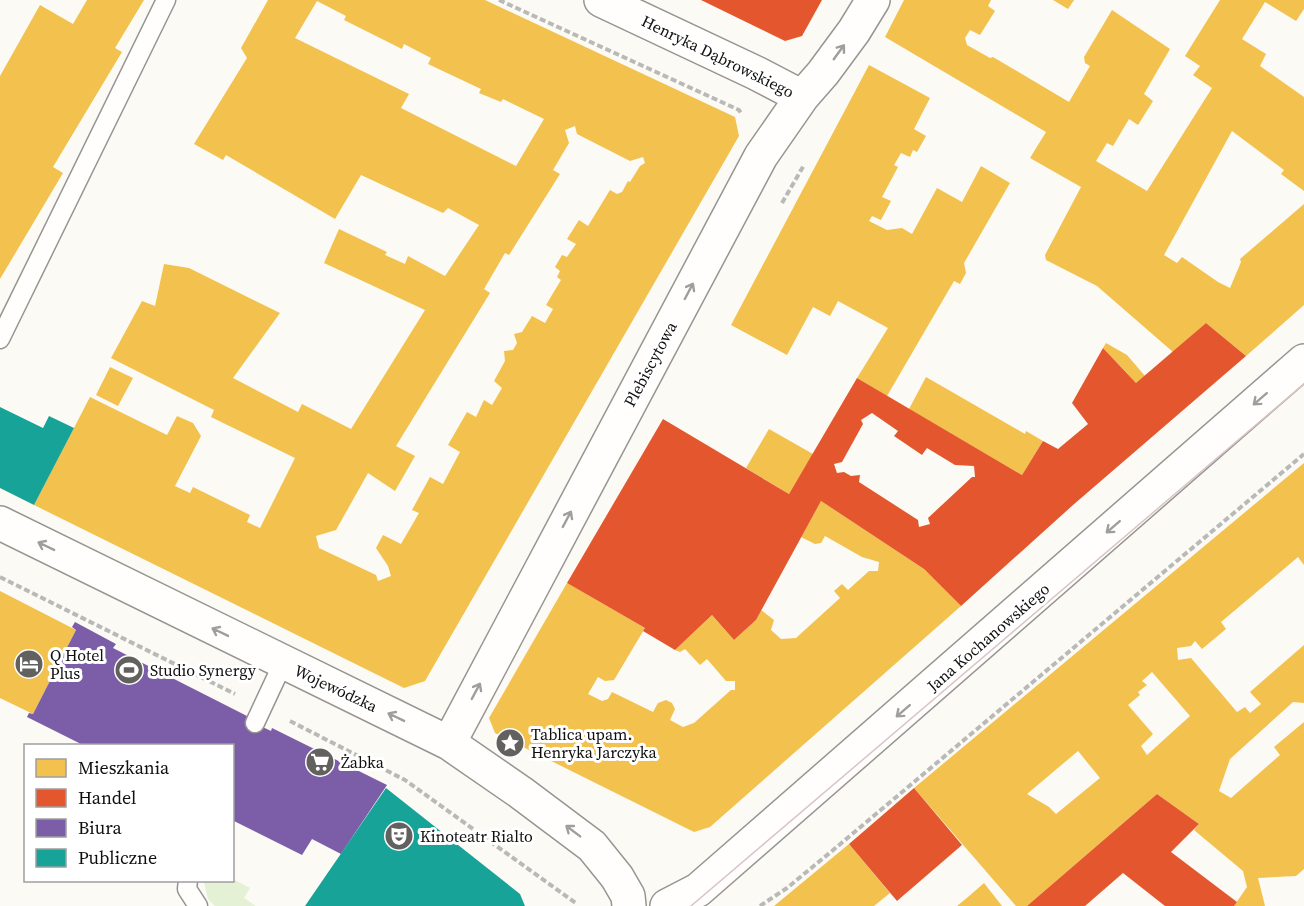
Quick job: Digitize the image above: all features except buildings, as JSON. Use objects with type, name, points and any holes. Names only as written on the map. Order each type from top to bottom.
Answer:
[{"type":"street","name":"Henryka Dąbrowskiego","points":[[601,0],[756,73],[801,97]]},
{"type":"street","name":"Plebiscytowa","points":[[448,743],[761,156],[801,97],[854,31],[873,0]]},
{"type":"street","name":"Jana Kochanowskiego","points":[[667,906],[694,898],[1304,361]]},
{"type":"street","name":"Wojewódzka","points":[[0,524],[448,743],[520,792],[592,846],[617,877],[628,896],[629,906]]},
{"type":"lane","points":[[0,339],[166,0]]},
{"type":"lane","points":[[259,715],[283,663]]},
{"type":"lane","points":[[188,882],[187,889],[198,906]]},
{"type":"path","points":[[499,0],[739,110],[746,121]]},
{"type":"path","points":[[760,906],[787,888],[841,844],[1304,454]]},
{"type":"path","points":[[0,577],[259,715],[405,780],[576,905],[582,900]]},
{"type":"green space","points":[[234,880],[250,888],[244,898],[256,906],[215,906],[208,899],[204,883],[234,882]]},
{"type":"tram line","points":[[691,906],[1304,384]]},
{"type":"place","name":"Q Hotel Plus","points":[[29,664]]},
{"type":"place","name":"Studio Synergy","points":[[129,670]]},
{"type":"place","name":"Tablica upam. Henryka Jarczyka","points":[[510,743]]},
{"type":"place","name":"Żabka","points":[[320,762]]},
{"type":"place","name":"Kinoteatr Rialto","points":[[399,836]]}]
